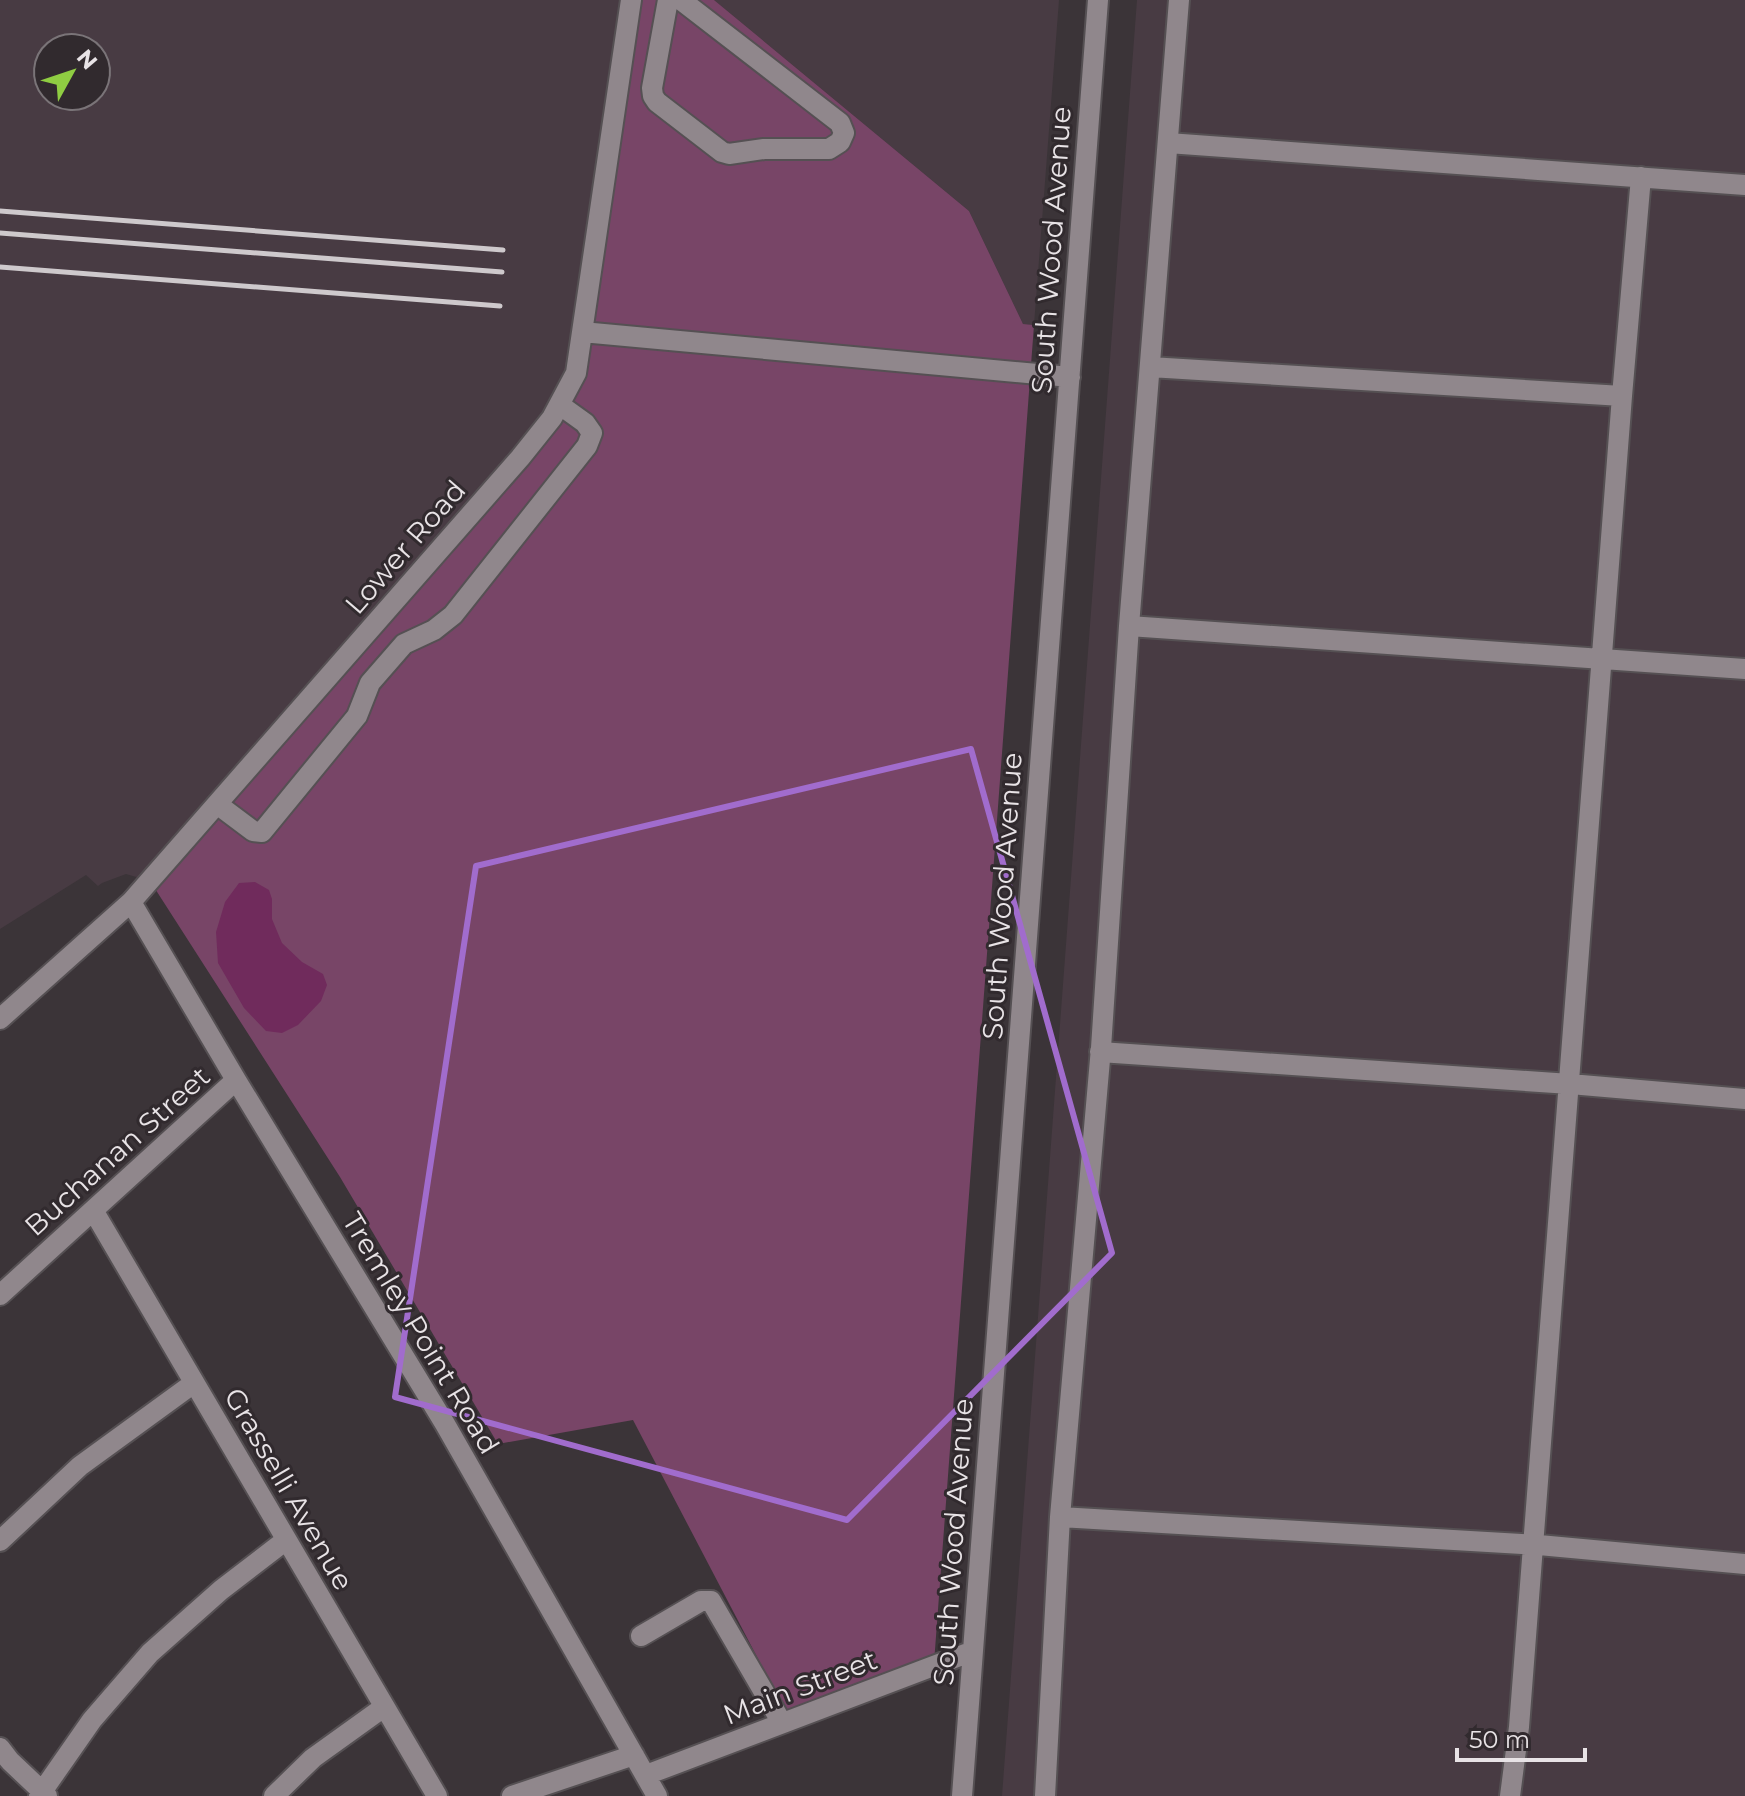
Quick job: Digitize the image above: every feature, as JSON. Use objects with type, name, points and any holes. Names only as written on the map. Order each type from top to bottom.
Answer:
[{"type":"street","name":"Lower Road","points":[[0,1019],[131,902],[552,418],[576,373],[631,0]]},
{"type":"street","points":[[668,0],[652,88],[655,99],[722,152],[729,154],[764,149],[829,149],[840,142],[843,137],[840,123],[681,0]]},
{"type":"street","name":"South Wood Avenue","points":[[962,1796],[1098,0]]},
{"type":"street","points":[[1045,1796],[1060,1517],[1100,1052],[1129,626],[1179,0]]},
{"type":"street","points":[[623,54],[657,60]]},
{"type":"street","points":[[1168,143],[1745,185]]},
{"type":"street","points":[[1510,1796],[1519,1727],[1641,177]]},
{"type":"street","points":[[582,332],[1070,377]]},
{"type":"street","points":[[1150,367],[1622,396]]},
{"type":"street","points":[[217,804],[253,831],[262,832],[357,716],[370,683],[387,663],[404,644],[434,630],[453,615],[587,446],[592,433],[585,423],[560,405]]},
{"type":"street","points":[[1129,626],[1745,669]]},
{"type":"street","name":"Tremley Point Road","points":[[131,902],[445,1424],[657,1796]]},
{"type":"street","points":[[1100,1052],[1745,1099]]},
{"type":"street","name":"Buchanan Street","points":[[0,1295],[236,1080]]},
{"type":"street","name":"Grasselli Avenue","points":[[93,1210],[437,1796]]},
{"type":"street","points":[[0,1541],[80,1466],[194,1383]]},
{"type":"street","points":[[1060,1517],[1533,1545],[1745,1564]]},
{"type":"street","points":[[0,1748],[43,1795],[92,1720],[150,1653],[221,1590],[286,1540]]},
{"type":"street","points":[[641,1636],[701,1601],[711,1601],[782,1723]]},
{"type":"street","name":"Main Street","points":[[646,1775],[973,1651]]},
{"type":"street","points":[[274,1796],[313,1758],[384,1707]]},
{"type":"street","points":[[512,1796],[634,1755]]},
{"type":"highlighted area","points":[[971,749],[1112,1253],[847,1520],[395,1397],[476,866]]},
{"type":"shaded area","points":[[0,0],[626,0],[558,409],[150,881],[126,874],[98,886],[86,875],[0,929]]},
{"type":"shaded area","points":[[626,0],[714,0],[969,211],[1023,324],[1034,325],[934,1663],[789,1718],[633,1420],[498,1444],[340,1177],[152,884],[558,409]]},
{"type":"shaded area","points":[[714,0],[1059,0],[1034,325],[1023,324],[969,211]]},
{"type":"shaded area","points":[[1137,0],[1745,0],[1745,1796],[1002,1796]]},
{"type":"shaded area","points":[[255,882],[269,890],[272,919],[282,943],[302,962],[323,974],[327,985],[321,1001],[298,1025],[282,1033],[266,1031],[244,1008],[218,963],[216,932],[225,902],[239,883]]},
{"type":"railway","points":[[0,211],[503,250]]},
{"type":"railway","points":[[0,233],[502,272]]},
{"type":"railway","points":[[0,267],[500,306]]}]
